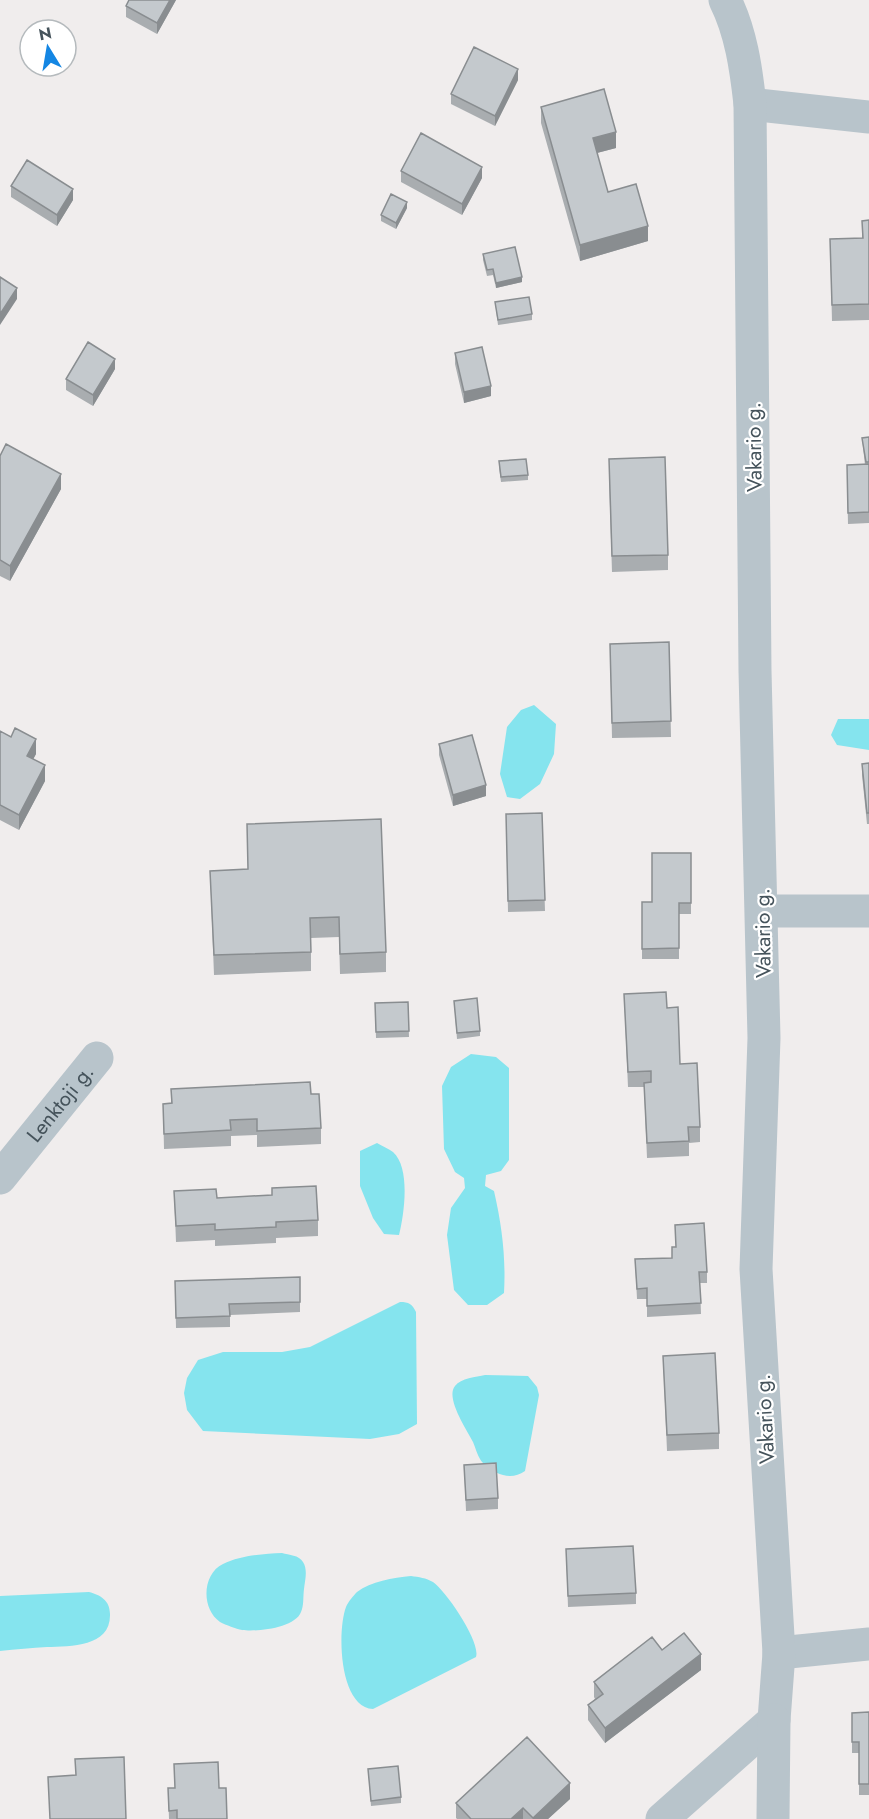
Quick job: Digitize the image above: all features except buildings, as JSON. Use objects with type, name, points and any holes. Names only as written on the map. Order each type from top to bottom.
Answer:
[{"type":"street","name":"Vakario g.","points":[[725,0],[734,18],[745,65],[750,104],[756,671],[765,1038],[756,1269],[779,1653],[774,1720],[773,1819]]},
{"type":"street","points":[[750,104],[869,117]]},
{"type":"street","points":[[762,911],[869,911]]},
{"type":"street","name":"Lenktoji g.","points":[[0,1178],[97,1058]]},
{"type":"street","points":[[779,1653],[869,1644]]},
{"type":"street","points":[[662,1819],[774,1720]]},
{"type":"water","points":[[534,705],[556,724],[554,754],[540,784],[520,799],[507,797],[500,774],[507,727],[521,710]]},
{"type":"water","points":[[838,719],[869,719],[869,750],[837,745],[831,735]]},
{"type":"water","points":[[471,1054],[496,1057],[509,1068],[509,1160],[501,1171],[486,1175],[485,1186],[494,1191],[499,1217],[504,1255],[504,1293],[487,1305],[468,1305],[454,1290],[447,1235],[451,1208],[465,1188],[464,1178],[455,1172],[444,1149],[442,1086],[451,1067]]},
{"type":"water","points":[[377,1143],[393,1152],[399,1159],[402,1169],[405,1192],[399,1235],[384,1234],[373,1218],[360,1186],[360,1151]]},
{"type":"water","points":[[400,1302],[410,1304],[416,1312],[417,1424],[399,1434],[370,1439],[203,1431],[187,1410],[184,1393],[187,1378],[198,1360],[223,1352],[282,1352],[310,1347]]},
{"type":"water","points":[[485,1375],[528,1376],[537,1387],[539,1395],[525,1471],[514,1476],[493,1471],[483,1463],[455,1406],[453,1391],[455,1386],[465,1380]]},
{"type":"water","points":[[282,1553],[299,1558],[305,1568],[303,1607],[297,1617],[284,1625],[266,1629],[240,1629],[220,1622],[210,1609],[206,1592],[211,1575],[216,1569],[237,1559]]},
{"type":"water","points":[[411,1576],[433,1582],[446,1595],[468,1629],[476,1650],[476,1657],[373,1709],[362,1705],[353,1696],[347,1682],[342,1649],[343,1618],[346,1607],[357,1592],[369,1585]]},
{"type":"water","points":[[89,1592],[104,1599],[110,1609],[109,1625],[97,1639],[78,1645],[0,1651],[0,1596]]}]
